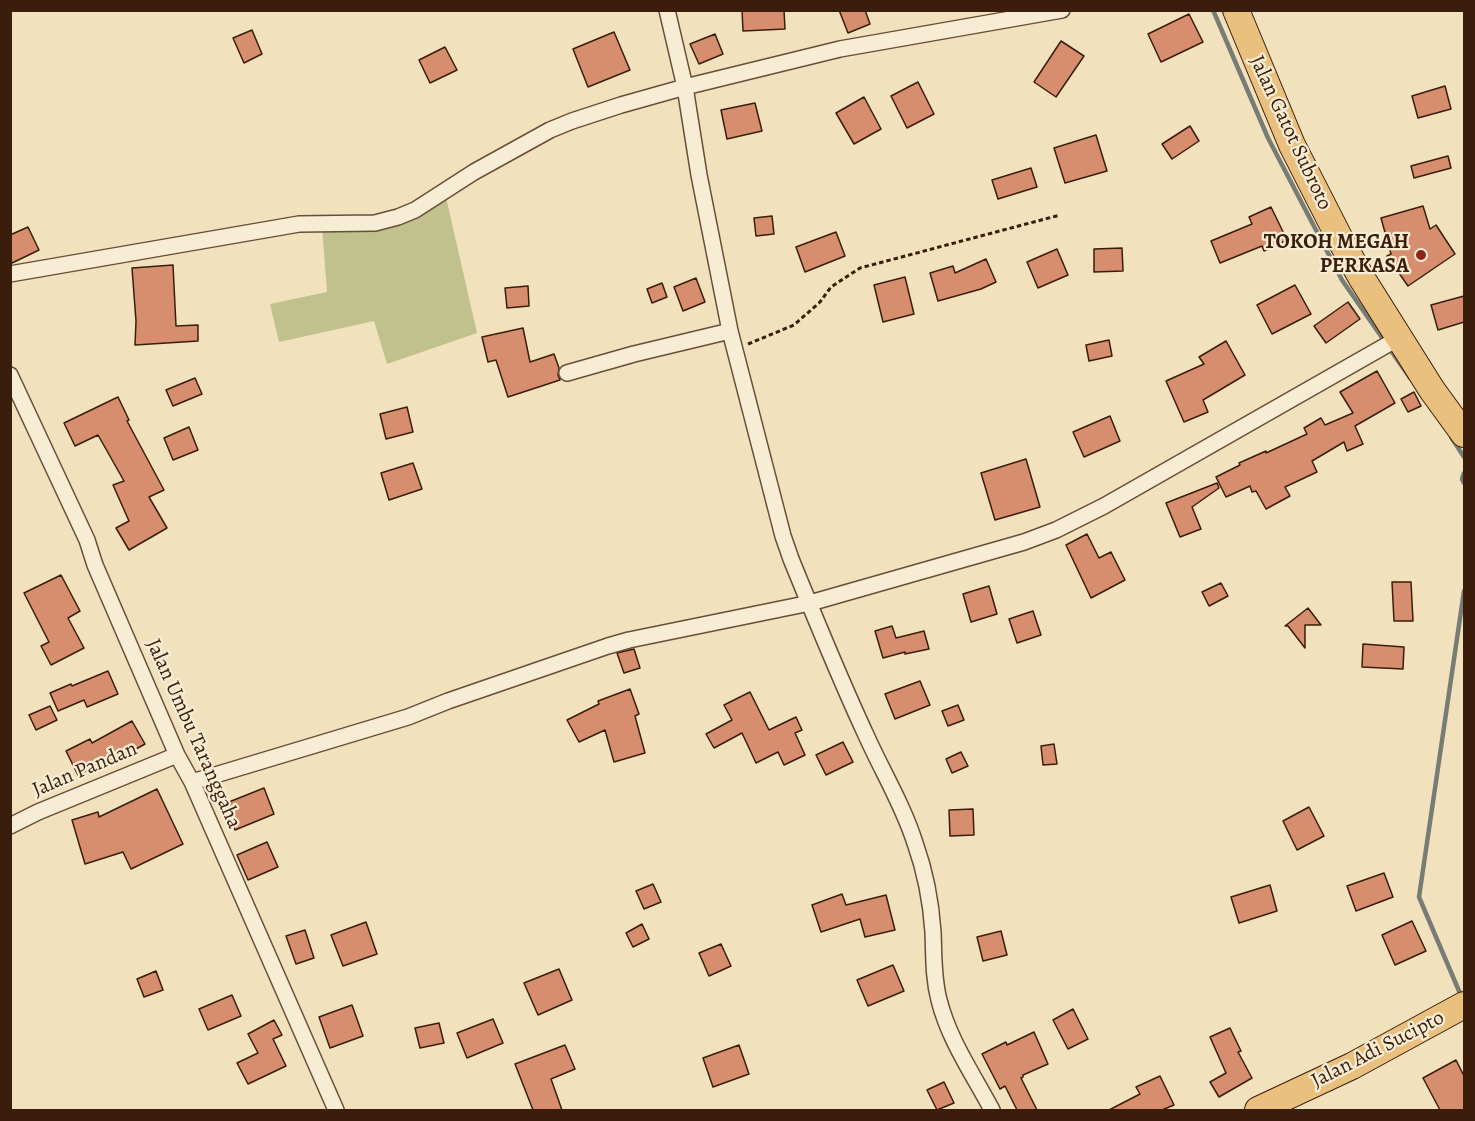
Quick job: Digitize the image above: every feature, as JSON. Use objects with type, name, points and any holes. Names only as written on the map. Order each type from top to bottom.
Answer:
[{"type":"highway","name":"Jalan Gatot Subroto","points":[[1236,10],[1270,95],[1302,166],[1361,277],[1391,343],[1432,390],[1464,434]]},
{"type":"highway","name":"Jalan Adi Sucipto","points":[[1258,1110],[1352,1066],[1455,1011]]},
{"type":"street","points":[[667,10],[685,87],[699,175],[730,331],[783,536],[854,710],[916,843],[927,882],[933,932],[933,969],[939,1000],[950,1033],[962,1058],[992,1110]]},
{"type":"street","points":[[10,274],[299,224],[375,223],[415,210],[474,172],[550,130],[621,105],[840,49],[1062,10]]},
{"type":"street","points":[[567,373],[730,331]]},
{"type":"street","points":[[192,782],[408,717],[608,646],[810,603],[1024,542],[1056,530],[1104,506],[1391,343]]},
{"type":"street","name":"Jalan Umbu Taranggaha","points":[[10,375],[87,540],[95,565],[177,755],[192,782],[336,1110]]},
{"type":"street","name":"Jalan Pandan","points":[[10,826],[66,800],[177,755]]},
{"type":"path","points":[[735,348],[794,326],[820,302],[831,287],[860,268],[1060,215]]},
{"type":"green space","points":[[445,193],[477,333],[387,364],[374,321],[279,342],[270,304],[327,292],[322,226],[381,229],[417,218]]},
{"type":"building","points":[[742,10],[784,10],[785,29],[743,31]]},
{"type":"building","points":[[839,10],[865,10],[870,24],[848,33]]},
{"type":"building","points":[[1189,14],[1203,42],[1161,62],[1148,34]]},
{"type":"building","points":[[252,30],[262,54],[244,63],[233,38]]},
{"type":"building","points":[[614,32],[630,70],[588,87],[573,49]]},
{"type":"building","points":[[715,34],[723,54],[699,64],[690,44]]},
{"type":"building","points":[[1061,41],[1084,56],[1056,97],[1034,82]]},
{"type":"building","points":[[445,47],[457,70],[430,83],[419,60]]},
{"type":"building","points":[[918,82],[934,114],[907,128],[891,96]]},
{"type":"building","points":[[1445,86],[1451,109],[1418,118],[1412,96]]},
{"type":"building","points":[[864,97],[881,129],[854,144],[836,113]]},
{"type":"building","points":[[755,103],[762,131],[727,139],[721,110]]},
{"type":"building","points":[[1190,126],[1199,141],[1172,159],[1162,144]]},
{"type":"building","points":[[1096,135],[1107,171],[1065,183],[1054,148]]},
{"type":"building","points":[[1448,156],[1451,168],[1414,178],[1411,166]]},
{"type":"building","points":[[1031,168],[1037,187],[998,199],[992,180]]},
{"type":"building","name":"TOKOH MEGAH PERKASA","points":[[1423,206],[1430,229],[1436,225],[1455,254],[1408,286],[1387,256],[1391,254],[1381,218]]},
{"type":"building","points":[[1271,207],[1287,240],[1264,251],[1262,246],[1220,263],[1211,241],[1252,224],[1249,217]]},
{"type":"building","points":[[772,216],[774,234],[756,236],[754,218]]},
{"type":"building","points":[[28,227],[39,250],[10,264],[10,235]]},
{"type":"building","points":[[836,232],[845,256],[805,272],[796,247]]},
{"type":"building","points":[[1122,248],[1123,271],[1094,272],[1094,249]]},
{"type":"building","points":[[1057,249],[1068,275],[1038,288],[1027,262]]},
{"type":"building","points":[[986,259],[996,282],[981,289],[938,301],[930,273],[953,266],[955,273]]},
{"type":"building","points":[[173,265],[176,326],[198,325],[198,341],[135,345],[136,321],[132,268]]},
{"type":"building","points":[[905,277],[914,314],[883,322],[874,285]]},
{"type":"building","points":[[696,278],[705,302],[683,311],[674,287]]},
{"type":"building","points":[[662,283],[667,297],[652,303],[647,289]]},
{"type":"building","points":[[1295,285],[1311,314],[1272,334],[1257,305]]},
{"type":"building","points":[[528,286],[529,306],[507,308],[505,288]]},
{"type":"building","points":[[1464,296],[1464,322],[1438,330],[1431,305]]},
{"type":"building","points":[[1348,302],[1360,319],[1326,343],[1314,326]]},
{"type":"building","points":[[523,328],[530,362],[554,354],[560,380],[508,397],[496,360],[488,362],[482,337]]},
{"type":"building","points":[[1109,340],[1112,356],[1089,361],[1086,345]]},
{"type":"building","points":[[1226,341],[1245,375],[1203,400],[1208,412],[1184,422],[1166,381],[1204,364],[1199,357]]},
{"type":"building","points":[[1377,371],[1395,403],[1355,426],[1363,444],[1347,451],[1344,442],[1312,461],[1317,472],[1285,487],[1290,496],[1266,509],[1256,491],[1252,492],[1250,486],[1226,497],[1216,477],[1240,465],[1239,463],[1307,434],[1304,428],[1321,418],[1325,425],[1353,413],[1340,392]]},
{"type":"building","points":[[195,378],[202,394],[173,406],[166,390]]},
{"type":"building","points":[[1414,392],[1421,406],[1408,412],[1401,399]]},
{"type":"building","points":[[118,397],[129,420],[127,421],[164,490],[149,497],[167,528],[129,550],[116,528],[129,521],[113,485],[124,481],[98,435],[75,446],[64,423]]},
{"type":"building","points":[[407,407],[413,432],[386,439],[380,414]]},
{"type":"building","points":[[1110,416],[1120,441],[1084,457],[1073,432]]},
{"type":"building","points":[[189,427],[198,450],[173,460],[164,438]]},
{"type":"building","points":[[1026,459],[1040,507],[995,520],[981,473]]},
{"type":"building","points":[[413,463],[422,489],[389,500],[381,473]]},
{"type":"building","points":[[1217,483],[1219,488],[1192,507],[1201,529],[1180,537],[1166,503]]},
{"type":"building","points":[[1087,534],[1099,558],[1111,552],[1125,580],[1091,598],[1066,545]]},
{"type":"building","points":[[61,575],[80,611],[68,618],[84,648],[51,665],[41,646],[49,642],[24,593]]},
{"type":"building","points":[[1392,582],[1411,582],[1413,621],[1394,621]]},
{"type":"building","points":[[1221,583],[1228,596],[1209,606],[1202,592]]},
{"type":"building","points":[[989,586],[997,614],[971,622],[963,594]]},
{"type":"building","points":[[1308,608],[1321,625],[1305,625],[1305,648],[1288,626],[1285,626]]},
{"type":"building","points":[[1033,611],[1041,635],[1017,643],[1009,619]]},
{"type":"building","points":[[892,626],[896,638],[924,631],[929,649],[883,658],[875,631]]},
{"type":"building","points":[[1363,644],[1404,647],[1403,669],[1362,667]]},
{"type":"building","points":[[634,649],[640,668],[624,673],[617,653]]},
{"type":"building","points":[[108,671],[118,694],[87,707],[84,700],[58,711],[50,693]]},
{"type":"building","points":[[920,681],[930,705],[895,719],[885,694]]},
{"type":"building","points":[[630,689],[639,714],[635,716],[645,753],[614,762],[605,730],[579,742],[567,720],[599,704],[598,701]]},
{"type":"building","points":[[750,692],[769,730],[796,717],[802,730],[795,733],[805,755],[784,765],[778,752],[756,763],[742,733],[714,748],[706,734],[732,720],[724,705]]},
{"type":"building","points":[[958,705],[964,720],[948,726],[942,711]]},
{"type":"building","points":[[50,706],[57,720],[36,730],[29,715]]},
{"type":"building","points":[[132,721],[145,744],[109,764],[107,760],[78,775],[66,751],[90,739],[92,743]]},
{"type":"building","points":[[843,742],[853,762],[826,775],[816,755]]},
{"type":"building","points":[[1054,744],[1057,764],[1043,765],[1041,746]]},
{"type":"building","points":[[961,752],[968,766],[952,773],[946,759]]},
{"type":"building","points":[[264,788],[274,814],[235,830],[224,804]]},
{"type":"building","points":[[157,789],[183,844],[131,869],[123,852],[85,864],[72,820],[98,812],[99,817]]},
{"type":"building","points":[[1309,807],[1324,836],[1297,850],[1283,821]]},
{"type":"building","points":[[973,809],[974,835],[950,836],[949,810]]},
{"type":"building","points":[[267,842],[278,867],[248,880],[237,855]]},
{"type":"building","points":[[1384,873],[1393,897],[1356,911],[1347,886]]},
{"type":"building","points":[[653,884],[661,902],[644,909],[636,891]]},
{"type":"building","points":[[1270,885],[1277,911],[1239,923],[1231,897]]},
{"type":"building","points":[[842,894],[846,905],[886,895],[895,930],[865,937],[860,919],[821,932],[812,905]]},
{"type":"building","points":[[1412,921],[1426,951],[1395,965],[1382,935]]},
{"type":"building","points":[[366,922],[377,954],[343,966],[331,935]]},
{"type":"building","points":[[642,924],[649,939],[633,947],[626,933]]},
{"type":"building","points":[[305,930],[314,958],[296,964],[286,936]]},
{"type":"building","points":[[1001,931],[1007,955],[983,961],[977,937]]},
{"type":"building","points":[[721,944],[731,966],[709,976],[699,953]]},
{"type":"building","points":[[893,965],[904,991],[868,1006],[857,980]]},
{"type":"building","points":[[559,969],[572,1000],[538,1015],[524,983]]},
{"type":"building","points":[[156,971],[163,990],[144,997],[137,979]]},
{"type":"building","points":[[232,995],[241,1016],[208,1030],[199,1009]]},
{"type":"building","points":[[352,1005],[363,1036],[330,1048],[319,1017]]},
{"type":"building","points":[[1073,1009],[1088,1039],[1068,1049],[1053,1020]]},
{"type":"building","points":[[493,1019],[503,1043],[467,1058],[457,1033]]},
{"type":"building","points":[[274,1020],[282,1035],[273,1039],[286,1066],[248,1084],[237,1063],[258,1053],[248,1034]]},
{"type":"building","points":[[439,1023],[444,1043],[420,1048],[415,1028]]},
{"type":"building","points":[[1230,1028],[1241,1051],[1238,1052],[1252,1078],[1219,1097],[1210,1082],[1226,1073],[1210,1037]]},
{"type":"building","points":[[1034,1032],[1048,1064],[1021,1078],[1037,1110],[1017,1110],[1005,1086],[1000,1089],[982,1054]]},
{"type":"building","points":[[565,1045],[575,1069],[551,1079],[562,1110],[533,1110],[515,1064]]},
{"type":"building","points":[[739,1045],[749,1074],[713,1087],[703,1058]]},
{"type":"building","points":[[1456,1060],[1464,1076],[1464,1110],[1440,1110],[1423,1078]]},
{"type":"building","points":[[1160,1076],[1174,1105],[1162,1110],[1109,1110],[1140,1094],[1136,1087]]},
{"type":"building","points":[[944,1082],[954,1103],[937,1110],[927,1090]]},
{"type":"waterway","points":[[1213,10],[1268,138],[1342,280],[1410,378]]},
{"type":"waterway","points":[[1451,437],[1464,457]]},
{"type":"waterway","points":[[1464,473],[1462,479],[1464,483]]},
{"type":"waterway","points":[[1462,998],[1419,897],[1464,591]]},
{"type":"place","name":"TOKOH MEGAH PERKASA","points":[[1421,255]]}]
